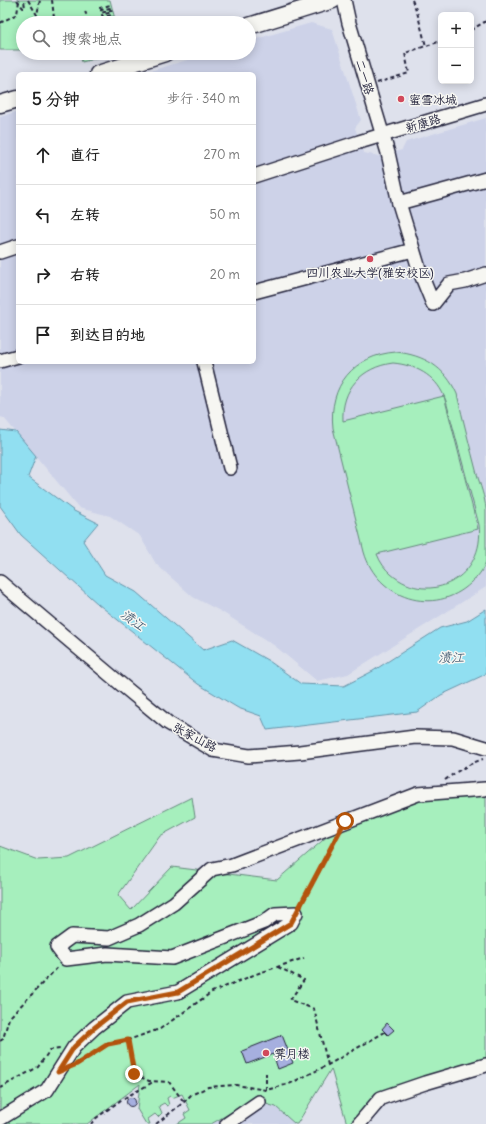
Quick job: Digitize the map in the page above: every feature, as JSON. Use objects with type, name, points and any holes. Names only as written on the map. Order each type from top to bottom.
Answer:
[{"type":"main road","points":[[256,24],[333,0]]},
{"type":"main road","points":[[104,72],[143,60]]},
{"type":"main road","points":[[0,104],[16,100]]},
{"type":"street","name":"二一路","points":[[344,0],[349,23],[388,153],[399,203],[420,272],[432,304],[449,284],[465,281],[486,274]]},
{"type":"street","name":"新康路","points":[[256,175],[359,142],[486,104]]},
{"type":"street","points":[[399,203],[486,179]]},
{"type":"street","points":[[0,252],[16,247]]},
{"type":"street","points":[[256,291],[413,250]]},
{"type":"street","points":[[0,361],[16,357]]},
{"type":"street","points":[[204,364],[230,468]]},
{"type":"street","name":"张家山路","points":[[0,582],[168,723],[213,750],[248,756],[300,752],[415,737],[453,738],[486,748]]},
{"type":"street","points":[[0,1119],[47,1090],[74,1047],[94,1028],[127,1002],[178,992],[291,923],[296,913],[275,914],[264,922],[172,958],[107,954],[66,959],[57,947],[72,936],[109,938],[139,925],[174,903],[212,869],[232,865],[418,794],[486,786]]},
{"type":"street","points":[[359,1124],[381,1098],[486,1065]]},
{"type":"street","points":[[227,1124],[259,1102]]},
{"type":"path","points":[[18,0],[23,8],[25,8],[24,0]]},
{"type":"path","points":[[0,23],[17,14],[18,0]]},
{"type":"path","points":[[28,0],[38,15],[40,0]]},
{"type":"path","points":[[52,0],[54,16]]},
{"type":"path","points":[[412,0],[417,12],[426,46]]},
{"type":"path","points":[[100,7],[110,5],[110,8],[101,10],[101,13],[111,10],[112,12],[102,16]]},
{"type":"path","points":[[86,11],[88,16]]},
{"type":"path","points":[[474,28],[486,21]]},
{"type":"path","points":[[368,86],[409,73],[405,53],[438,42]]},
{"type":"path","points":[[445,780],[456,772],[486,758]]},
{"type":"path","points":[[296,913],[345,821]]},
{"type":"path","points":[[77,1064],[108,1044],[128,1040],[160,1029],[212,992],[304,958]]},
{"type":"path","points":[[0,1041],[3,1039],[9,1018],[66,959]]},
{"type":"path","points":[[278,967],[304,980],[290,1000],[314,1009],[328,1065]]},
{"type":"path","points":[[156,1124],[191,1095],[208,1087],[236,1085],[266,1090],[289,1084],[328,1065],[385,1032]]},
{"type":"path","points":[[128,1040],[134,1074],[149,1081],[169,1082],[184,1102]]},
{"type":"path","points":[[0,1088],[38,1067],[50,1050],[74,1047]]},
{"type":"path","points":[[259,1102],[266,1090],[266,1073]]},
{"type":"path","points":[[91,1124],[95,1119],[121,1100],[154,1082]]},
{"type":"shaded area","name":"四川农业大学(雅安校区)","points":[[311,23],[332,29],[361,120],[355,128],[364,153],[379,156],[402,150],[406,142],[486,118],[486,587],[348,674],[317,681],[275,646],[222,612],[193,597],[156,564],[140,536],[110,516],[79,508],[4,418],[0,417],[0,117],[16,112],[16,364],[256,364],[256,72],[148,72],[187,60],[256,60],[256,39]]},
{"type":"shaded area","points":[[253,1100],[276,1107],[295,1124],[211,1124]]},
{"type":"green space","points":[[0,0],[110,0],[114,16],[16,16],[16,50],[0,50]]},
{"type":"green space","points":[[396,352],[416,356],[432,364],[446,376],[457,394],[485,500],[485,564],[476,579],[471,583],[456,594],[440,599],[424,601],[408,598],[394,591],[381,581],[371,568],[364,552],[333,428],[335,399],[340,386],[347,375],[356,366],[381,354]],"holes":[[[393,363],[401,364],[423,372],[435,382],[444,396],[343,421],[343,409],[350,390],[363,375],[382,365]],[[444,396],[479,525],[479,543],[474,559],[465,572],[452,581],[438,587],[422,588],[406,584],[391,574],[383,565],[377,554],[478,529]]]},
{"type":"green space","points":[[486,790],[486,1065],[381,1098],[359,1124],[347,1124],[331,1069],[297,1124],[295,1124],[276,1107],[253,1100],[211,1124],[177,1124],[186,1118],[184,1114],[190,1110],[182,1094],[172,1098],[170,1096],[167,1098],[169,1105],[167,1106],[164,1103],[159,1106],[162,1113],[158,1117],[155,1114],[148,1119],[150,1124],[146,1124],[137,1109],[140,1084],[87,1124],[0,1124],[0,846],[38,860],[69,858],[192,797],[195,817],[160,836],[118,895],[131,910],[172,867],[277,880],[345,821],[418,794]]},
{"type":"water","name":"𣸣江","points":[[0,430],[16,432],[36,456],[28,477],[74,511],[98,523],[83,541],[105,575],[136,592],[203,650],[232,640],[269,661],[301,684],[344,686],[373,671],[440,628],[467,621],[486,609],[486,674],[441,695],[417,712],[267,730],[261,716],[238,708],[198,684],[98,604],[21,535],[0,506]]},
{"type":"building","points":[[387,1023],[394,1030],[388,1035],[382,1029]]},
{"type":"building","name":"霁月楼","points":[[282,1035],[293,1063],[278,1069],[273,1054],[247,1064],[242,1051]]},
{"type":"building","points":[[129,1098],[133,1098],[135,1102],[133,1106],[129,1106],[127,1104],[127,1100]]},
{"type":"place","name":"蜜雪冰城","points":[[401,99]]},
{"type":"place","name":"四川农业大学(雅安校区)","points":[[370,259]]},
{"type":"place","name":"霁月楼","points":[[266,1053]]},
{"type":"route","points":[[134,1074],[128,1040],[108,1044],[77,1064],[58,1072],[74,1047],[94,1028],[127,1002],[178,992],[291,923],[345,821]]}]
